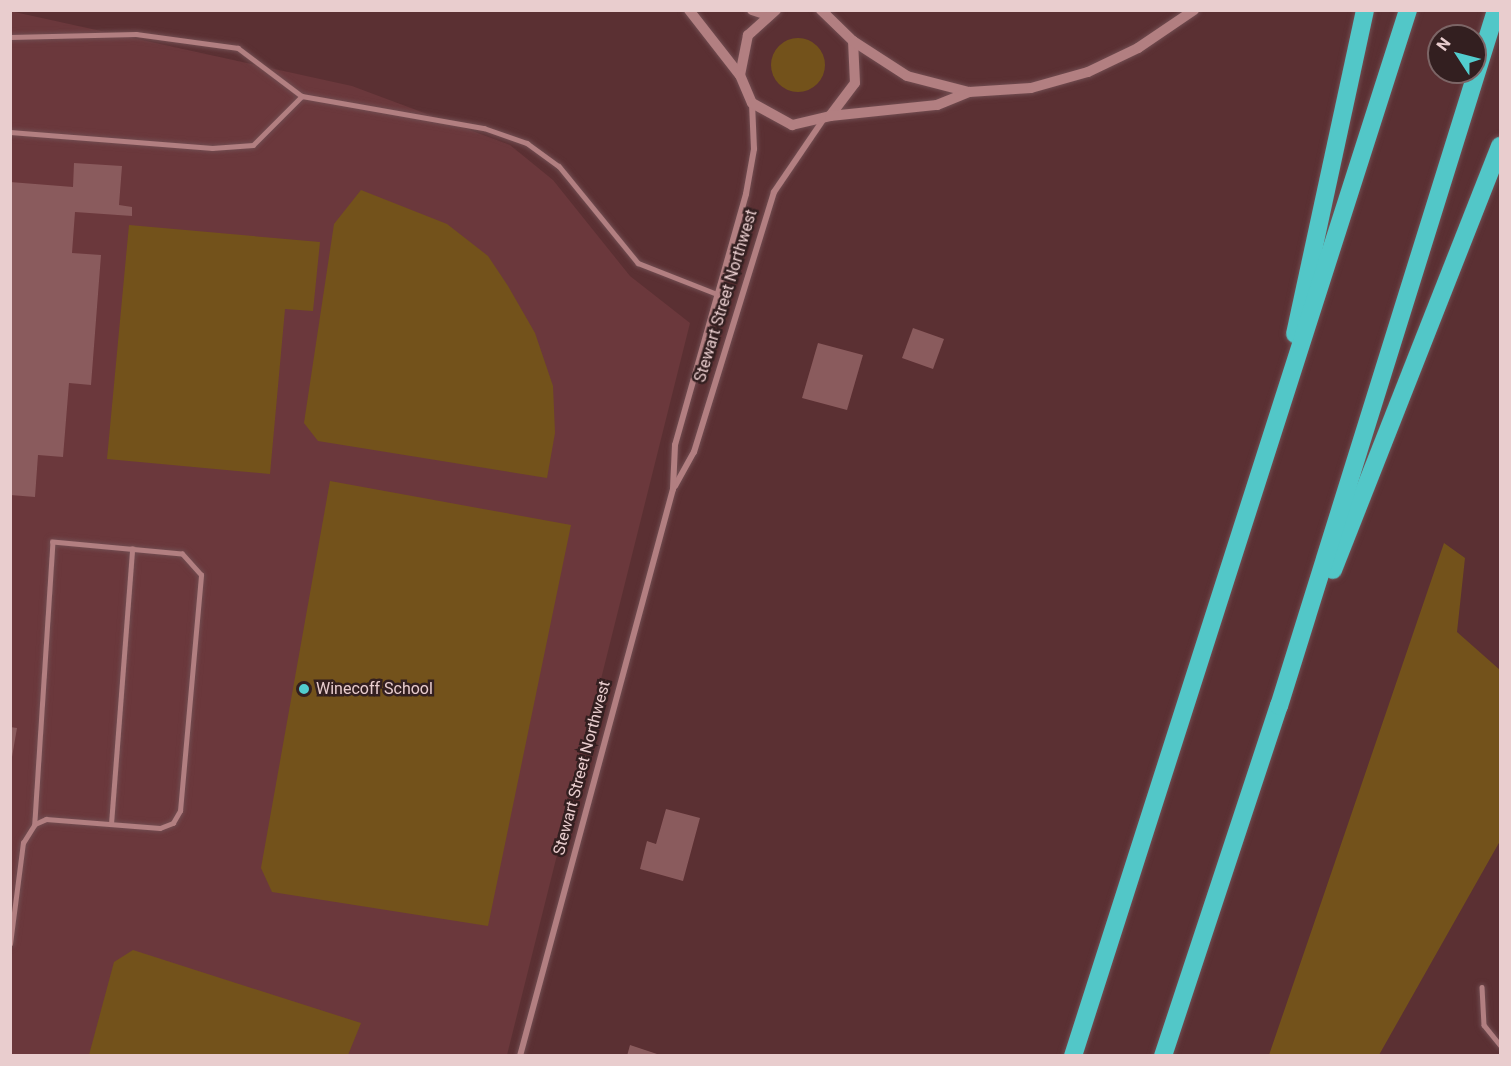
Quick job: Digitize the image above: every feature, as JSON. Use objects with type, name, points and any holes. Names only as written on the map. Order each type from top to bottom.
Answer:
[{"type":"highway","points":[[1270,446],[1365,10]]},
{"type":"highway","points":[[1072,1056],[1270,446],[1408,10]]},
{"type":"highway","points":[[1163,1056],[1279,706],[1496,10]]},
{"type":"highway","points":[[1279,706],[1500,146]]},
{"type":"street","points":[[689,10],[740,75],[752,103],[785,123],[937,105],[969,92]]},
{"type":"street","points":[[752,10],[773,12]]},
{"type":"street","points":[[821,10],[845,28],[853,41],[907,76],[969,92],[1031,88],[1088,72],[1138,48],[1194,10]]},
{"type":"street","points":[[842,10],[845,28]]},
{"type":"street","points":[[740,75],[742,47],[773,12]]},
{"type":"street","points":[[826,118],[855,83],[853,41]]},
{"type":"street","name":"Stewart Street Northwest","points":[[520,1056],[673,489],[675,445],[752,166],[752,103]]},
{"type":"street","name":"Stewart Street Northwest","points":[[673,489],[694,452],[774,192],[826,118]]},
{"type":"lane","points":[[10,37],[136,34],[238,48],[302,96],[484,128],[527,143],[559,166],[638,263],[717,294]]},
{"type":"lane","points":[[10,132],[212,148],[253,145],[302,96]]},
{"type":"lane","points":[[10,944],[23,843],[35,824],[53,542],[182,554],[201,575],[180,811],[173,823],[160,828],[46,819],[35,824]]},
{"type":"lane","points":[[111,824],[132,549]]},
{"type":"lane","points":[[1482,987],[1484,1025],[1500,1045]]},
{"type":"shaded area","name":"Winecoff School","points":[[10,11],[352,86],[510,145],[553,180],[630,276],[690,323],[507,1055],[11,1055]]},
{"type":"shaded area","points":[[798,38],[808,40],[817,46],[823,55],[825,65],[823,75],[817,84],[808,90],[798,92],[788,90],[779,84],[773,75],[771,65],[773,55],[779,46],[788,40]]},
{"type":"shaded area","points":[[361,190],[447,224],[488,256],[508,286],[535,333],[553,386],[555,433],[547,478],[318,441],[304,423],[334,224]]},
{"type":"shaded area","points":[[129,225],[320,242],[313,311],[285,309],[270,474],[107,459]]},
{"type":"shaded area","points":[[330,481],[571,525],[488,926],[272,892],[261,868]]},
{"type":"shaded area","points":[[1444,543],[1465,558],[1457,632],[1500,670],[1500,841],[1379,1055],[1269,1055]]},
{"type":"shaded area","points":[[133,950],[361,1023],[348,1055],[89,1055],[114,962]]},
{"type":"building","points":[[74,163],[122,166],[119,205],[132,207],[132,216],[75,212],[72,253],[101,255],[91,385],[69,383],[63,457],[38,455],[35,497],[10,495],[10,182],[73,187]]},
{"type":"building","points":[[913,328],[944,339],[933,369],[902,358]]},
{"type":"building","points":[[818,343],[863,355],[847,410],[802,398]]},
{"type":"building","points":[[10,727],[17,728],[12,757],[10,757]]},
{"type":"building","points":[[666,809],[700,818],[683,881],[640,869],[647,841],[656,844]]},
{"type":"building","points":[[630,1045],[660,1055],[660,1056],[627,1056]]},
{"type":"place","name":"Winecoff School","points":[[304,689]]}]
